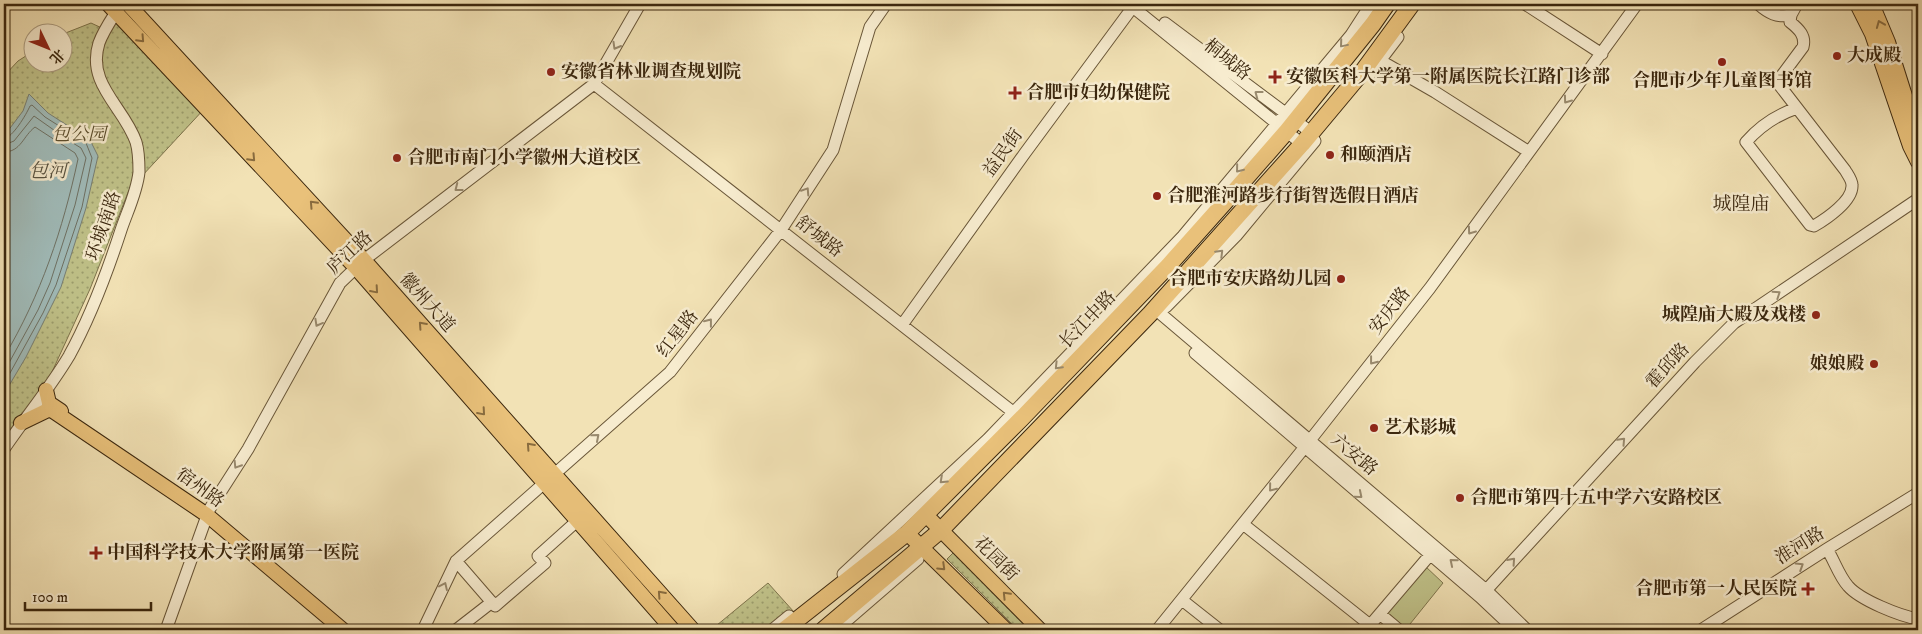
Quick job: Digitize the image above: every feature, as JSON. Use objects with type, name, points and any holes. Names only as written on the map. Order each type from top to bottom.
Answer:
[{"type":"highway","name":"长江中路","points":[[784,630],[907,533],[926,515],[1017,416],[1168,266],[1286,122],[1373,24],[1387,4]]},
{"type":"highway","points":[[823,630],[943,532],[1155,314],[1307,139],[1363,71],[1412,4]]},
{"type":"main road","name":"徽州大道","points":[[128,4],[549,478],[693,630]]},
{"type":"main road","points":[[1857,4],[1872,34],[1910,146],[1918,162]]},
{"type":"main road","points":[[1872,4],[1888,42],[1918,137]]},
{"type":"main road","name":"徽州大道","points":[[115,7],[360,264]]},
{"type":"main road","name":"宿州路","points":[[46,390],[49,403],[208,512],[353,630]]},
{"type":"main road","name":"宿州路","points":[[22,423],[50,409],[208,512],[343,630]]},
{"type":"main road","name":"徽州大道","points":[[549,478],[578,521],[673,630]]},
{"type":"main road","name":"花园街","points":[[926,515],[1040,630]]},
{"type":"main road","points":[[907,533],[1006,630]]},
{"type":"street","name":"庐江路","points":[[166,630],[208,512],[248,448],[340,283],[360,264],[594,84],[640,4]]},
{"type":"street","name":"红星路","points":[[423,630],[456,560],[670,372],[780,230],[833,150],[870,27],[886,4]]},
{"type":"street","points":[[1286,122],[1351,35],[1371,4]]},
{"type":"street","points":[[1155,314],[1236,236],[1381,61],[1421,4]]},
{"type":"street","points":[[1525,4],[1602,54]]},
{"type":"street","name":"安庆路","points":[[1157,630],[1307,445],[1430,288],[1602,54],[1636,4]]},
{"type":"street","points":[[1758,4],[1766,12],[1780,17],[1791,15]]},
{"type":"street","points":[[1797,4],[1791,15],[1790,22],[1797,27],[1804,37],[1804,42],[1777,82],[1797,108],[1852,182],[1852,189],[1848,200],[1826,219],[1814,226],[1810,225],[1746,142],[1767,122],[1781,113],[1797,108]]},
{"type":"street","name":"桐城路","points":[[1134,5],[1307,139]]},
{"type":"street","name":"益民街","points":[[902,325],[1036,137],[1134,5]]},
{"type":"street","name":"环城南路","points":[[4,449],[68,357],[92,309],[137,184],[139,166],[136,142],[100,81],[96,68],[99,45],[115,7]]},
{"type":"street","points":[[1381,61],[1436,92],[1529,152]]},
{"type":"street","name":"舒城路","points":[[594,84],[1017,416]]},
{"type":"street","name":"霍邱路","points":[[1483,594],[1695,362],[1734,323],[1918,199]]},
{"type":"street","name":"六安路","points":[[1155,314],[1527,630]]},
{"type":"street","points":[[772,630],[850,568],[988,439],[1017,416]]},
{"type":"street","name":"淮河路","points":[[1701,630],[1918,493]]},
{"type":"street","points":[[456,560],[495,606],[545,563],[538,556],[578,521]]},
{"type":"street","points":[[1243,524],[1368,627],[1433,551]]},
{"type":"street","points":[[836,630],[905,572],[924,549]]},
{"type":"street","points":[[1827,549],[1848,586],[1864,598],[1892,612],[1918,618]]},
{"type":"street","name":"六安路","points":[[1483,594],[1515,630]]},
{"type":"street","points":[[1182,600],[1220,630]]},
{"type":"street","points":[[456,630],[492,602]]},
{"type":"street","points":[[1380,614],[1399,630]]},
{"type":"green space","name":"包公园","points":[[114,11],[205,108],[129,190],[90,289],[46,385],[24,428],[4,455],[4,76],[22,58],[22,72],[72,72],[72,30],[91,23],[104,29]]},
{"type":"green space","points":[[956,550],[1035,630],[1018,630],[947,559]]},
{"type":"green space","points":[[1425,566],[1443,583],[1406,629],[1386,611]]},
{"type":"green space","points":[[768,583],[794,612],[772,630],[711,630]]},
{"type":"water","name":"包河","points":[[29,94],[48,113],[90,140],[98,156],[86,208],[61,287],[26,357],[4,394],[4,136],[23,111]]},
{"type":"place","name":"大成殿","points":[[1837,56]]},
{"type":"place","name":"合肥市少年儿童图书馆","points":[[1722,62]]},
{"type":"place","name":"安徽省林业调查规划院","points":[[551,72]]},
{"type":"place","name":"安徽医科大学第一附属医院长江路门诊部","points":[[1275,77]]},
{"type":"place","name":"合肥市妇幼保健院","points":[[1015,93]]},
{"type":"place","name":"和颐酒店","points":[[1330,155]]},
{"type":"place","name":"合肥市南门小学徽州大道校区","points":[[397,158]]},
{"type":"place","name":"合肥淮河路步行街智选假日酒店","points":[[1157,196]]},
{"type":"place","name":"合肥市安庆路幼儿园","points":[[1341,279]]},
{"type":"place","name":"城隍庙大殿及戏楼","points":[[1816,315]]},
{"type":"place","name":"娘娘殿","points":[[1874,364]]},
{"type":"place","name":"艺术影城","points":[[1374,428]]},
{"type":"place","name":"合肥市第四十五中学六安路校区","points":[[1460,498]]},
{"type":"place","name":"中国科学技术大学附属第一医院","points":[[96,553]]},
{"type":"place","name":"合肥市第一人民医院","points":[[1808,589]]},
{"type":"district","name":"城隍庙","points":[[1741,204]]}]
